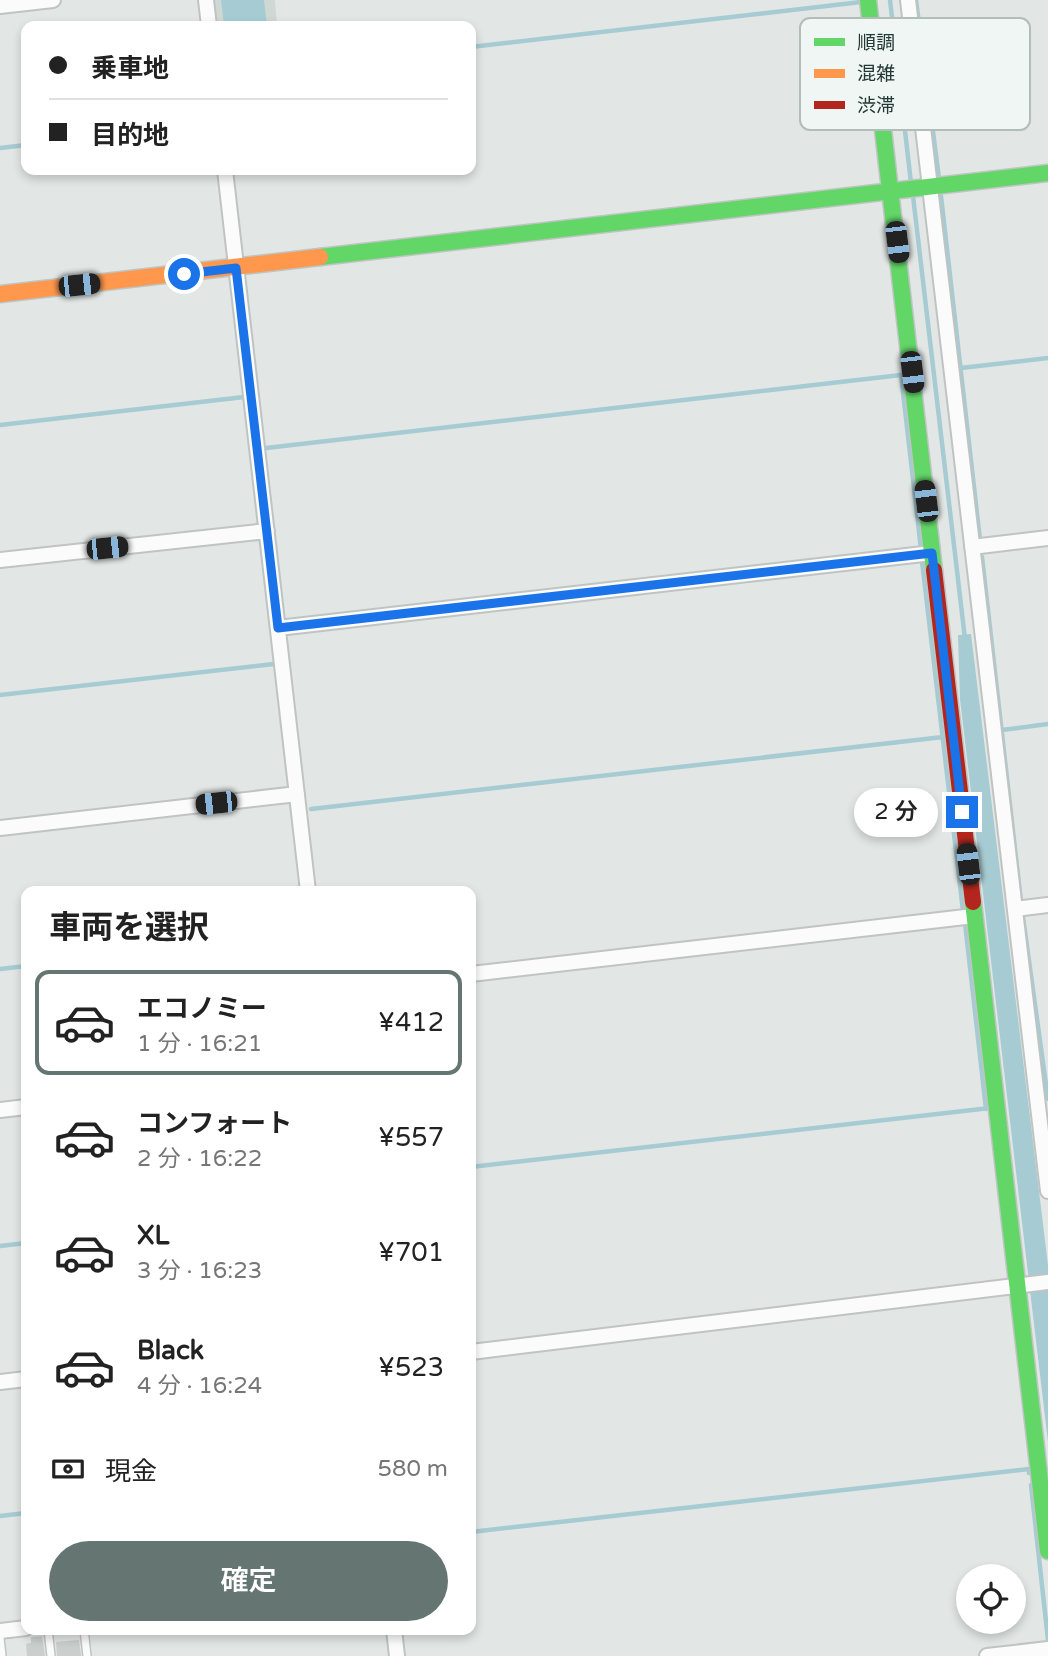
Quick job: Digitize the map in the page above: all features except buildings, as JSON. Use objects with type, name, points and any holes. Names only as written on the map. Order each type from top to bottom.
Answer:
[{"type":"street","points":[[0,6],[53,0]]},
{"type":"street","points":[[206,0],[208,21]]},
{"type":"street","points":[[868,0],[870,18]]},
{"type":"street","points":[[908,0],[910,18]]},
{"type":"street","points":[[886,130],[974,916],[1022,1286],[1048,1551]]},
{"type":"street","points":[[921,130],[1048,1191]]},
{"type":"street","points":[[0,294],[1048,173]]},
{"type":"street","points":[[226,175],[308,886]]},
{"type":"street","points":[[0,560],[267,531]]},
{"type":"street","points":[[972,547],[1048,538]]},
{"type":"street","points":[[278,628],[932,553]]},
{"type":"street","points":[[0,828],[297,794]]},
{"type":"street","points":[[1015,909],[1048,905]]},
{"type":"street","points":[[476,973],[974,916]]},
{"type":"street","points":[[0,1110],[21,1108]]},
{"type":"street","points":[[476,1351],[1048,1282]]},
{"type":"street","points":[[0,1381],[21,1379]]},
{"type":"street","points":[[0,1631],[21,1629]]},
{"type":"street","points":[[395,1635],[397,1656]]},
{"type":"street","points":[[987,1656],[1048,1649]]},
{"type":"lane","points":[[49,1635],[51,1656]]},
{"type":"lane","points":[[85,1635],[88,1656]]},
{"type":"lane","points":[[0,1638],[2,1656]]},
{"type":"shaded area","points":[[212,0],[275,0],[277,21],[214,21]]},
{"type":"water","points":[[221,0],[264,0],[266,21],[223,21]]},
{"type":"water","points":[[971,634],[1048,1265],[1048,1442],[960,699],[958,635]]},
{"type":"waterway","points":[[890,0],[892,18]]},
{"type":"waterway","points":[[916,0],[918,18]]},
{"type":"waterway","points":[[476,46],[861,2]]},
{"type":"waterway","points":[[905,130],[911,183]]},
{"type":"waterway","points":[[933,130],[939,178]]},
{"type":"waterway","points":[[0,148],[21,146]]},
{"type":"waterway","points":[[913,196],[965,639]]},
{"type":"waterway","points":[[941,196],[980,540]]},
{"type":"waterway","points":[[961,368],[1048,358]]},
{"type":"waterway","points":[[266,448],[901,375],[921,549]]},
{"type":"waterway","points":[[0,425],[244,397]]},
{"type":"waterway","points":[[982,557],[1021,902]]},
{"type":"waterway","points":[[922,561],[963,911]]},
{"type":"waterway","points":[[0,695],[274,664]]},
{"type":"waterway","points":[[1002,730],[1048,724]]},
{"type":"waterway","points":[[311,809],[943,737]]},
{"type":"waterway","points":[[1023,917],[1048,1099]]},
{"type":"waterway","points":[[965,923],[986,1109]]},
{"type":"waterway","points":[[0,969],[21,967]]},
{"type":"waterway","points":[[476,1166],[990,1108]]},
{"type":"waterway","points":[[0,1246],[21,1244]]},
{"type":"waterway","points":[[476,1531],[1029,1469],[1029,1473]]},
{"type":"waterway","points":[[1031,1485],[1048,1640]]},
{"type":"waterway","points":[[0,1516],[21,1514]]},
{"type":"traffic: fast","points":[[868,0],[870,18]]},
{"type":"traffic: fast","points":[[883,130],[934,570]]},
{"type":"traffic: fast","points":[[320,257],[1048,173]]},
{"type":"traffic: fast","points":[[973,902],[1048,1551]]},
{"type":"traffic: slow","points":[[0,294],[320,257]]},
{"type":"traffic: jam","points":[[934,570],[973,902]]},
{"type":"route","points":[[184,274],[236,268],[278,628],[932,553],[962,812]]}]
